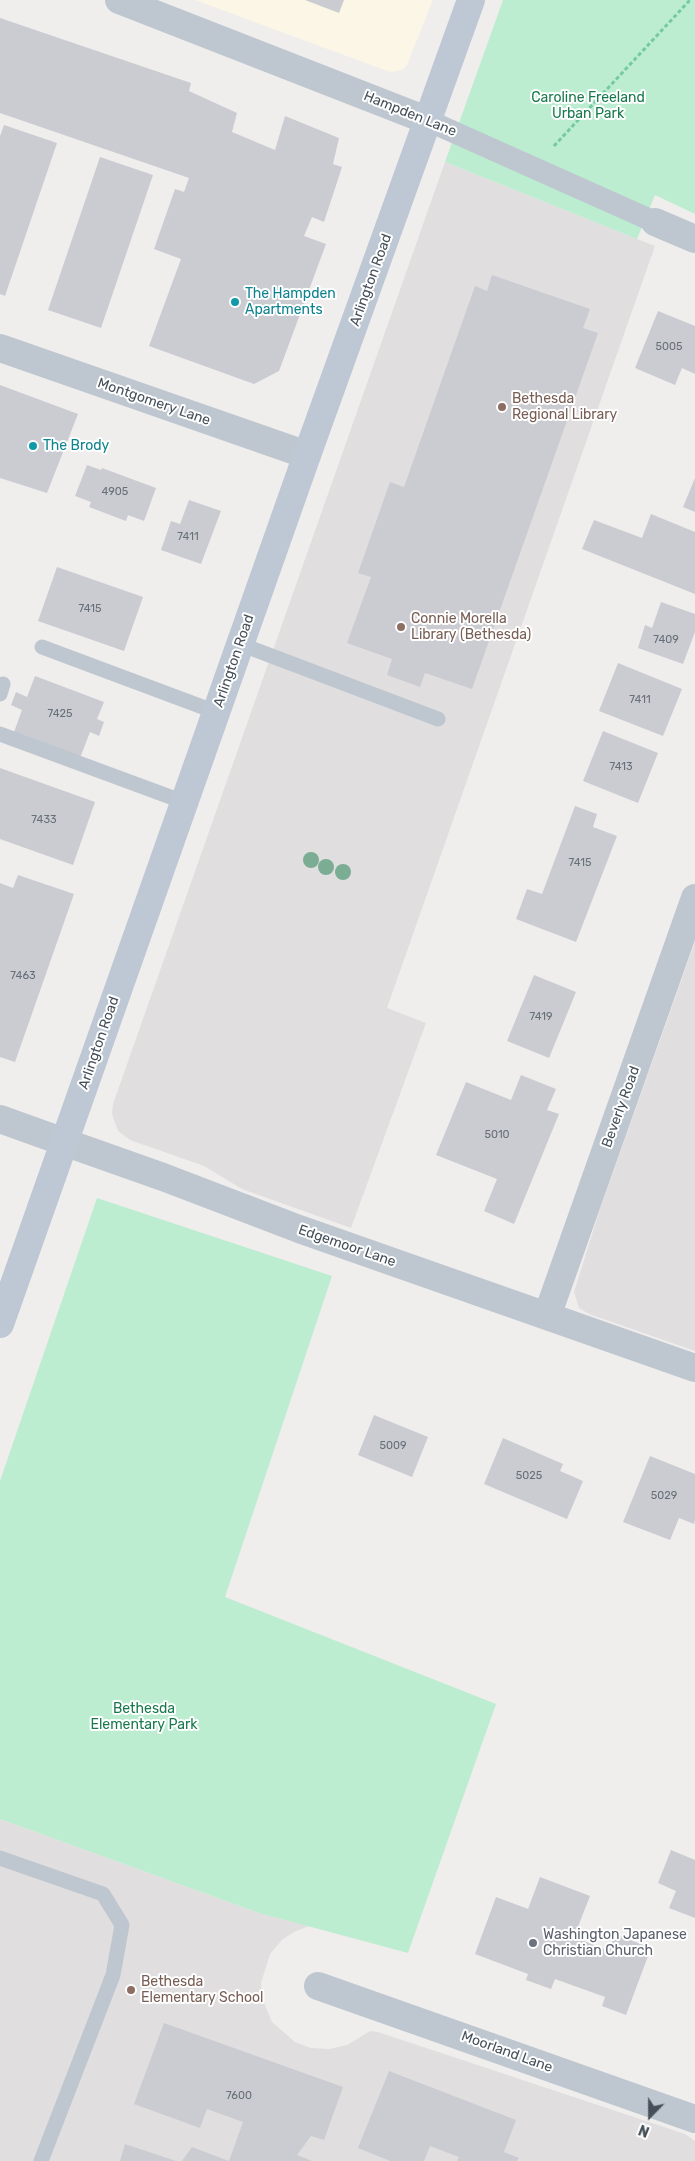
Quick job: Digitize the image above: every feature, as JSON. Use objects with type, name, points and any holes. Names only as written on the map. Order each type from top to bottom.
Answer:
[{"type":"main road","name":"Arlington Road","points":[[0,1324],[307,455],[429,121],[471,0]]},
{"type":"street","name":"Hampden Lane","points":[[119,0],[429,121],[695,239]]},
{"type":"street","name":"Montgomery Lane","points":[[0,348],[307,455]]},
{"type":"street","name":"Beverly Road","points":[[547,1316],[695,898]]},
{"type":"street","name":"Edgemoor Lane","points":[[0,1119],[163,1176],[299,1229],[695,1368]]},
{"type":"street","name":"Moorland Lane","points":[[318,1986],[695,2119]]},
{"type":"lane","points":[[240,644],[438,719]]},
{"type":"lane","points":[[42,647],[216,712]]},
{"type":"lane","points":[[0,734],[184,802]]},
{"type":"lane","points":[[0,1858],[103,1894],[122,1925],[113,1975],[41,2161]]},
{"type":"path","points":[[534,167],[690,0]]},
{"type":"shaded area","points":[[195,0],[433,0],[407,65],[402,70],[390,72]]},
{"type":"shaded area","name":"Connie Morella Library (Bethesda)","points":[[445,162],[655,246],[387,1008],[426,1023],[351,1228],[242,1189],[204,1166],[130,1140],[118,1131],[112,1114],[113,1104]]},
{"type":"shaded area","points":[[695,942],[695,1351],[589,1314],[579,1308],[574,1292],[600,1209]]},
{"type":"shaded area","name":"Bethesda Elementary School","points":[[0,1819],[259,1913],[309,1926],[294,1932],[282,1940],[270,1954],[261,1983],[262,1998],[272,2022],[295,2042],[311,2048],[329,2049],[347,2045],[370,2031],[378,2032],[685,2134],[695,2141],[695,2161],[0,2161]]},
{"type":"green space","name":"Caroline Freeland Urban Park","points":[[503,0],[695,0],[695,214],[655,195],[637,239],[445,162]]},
{"type":"green space","name":"Bethesda Elementary Park","points":[[97,1198],[332,1276],[225,1597],[496,1704],[408,1953],[259,1913],[0,1819],[0,1481]]},
{"type":"building","points":[[305,0],[344,0],[339,13]]},
{"type":"building","points":[[0,18],[191,83],[189,91],[237,113],[232,132],[275,150],[285,116],[339,138],[333,164],[342,167],[324,222],[312,217],[304,236],[326,244],[279,371],[254,384],[149,346],[181,259],[154,249],[175,189],[184,192],[189,178],[0,113]]},
{"type":"building","points":[[4,125],[57,143],[5,296],[0,294],[0,136]]},
{"type":"building","points":[[100,157],[153,175],[101,328],[48,310]]},
{"type":"building","name":"Bethesda Regional Library","points":[[492,275],[590,309],[583,328],[598,333],[472,689],[425,673],[420,687],[387,675],[392,659],[347,643],[371,577],[358,573],[390,482],[404,487],[475,286],[487,291]]},
{"type":"building","points":[[658,311],[695,326],[695,374],[682,368],[675,385],[635,368]]},
{"type":"building","name":"The Brody","points":[[0,385],[78,414],[47,493],[0,478]]},
{"type":"building","points":[[87,465],[101,470],[102,468],[156,488],[144,521],[128,515],[126,521],[89,507],[91,502],[75,496]]},
{"type":"building","points":[[695,478],[695,512],[683,507]]},
{"type":"building","points":[[189,500],[221,511],[201,564],[161,550],[171,521],[180,524]]},
{"type":"building","points":[[651,514],[695,532],[695,594],[582,549],[594,520],[642,538]]},
{"type":"building","points":[[57,567],[143,597],[124,651],[38,621]]},
{"type":"building","points":[[661,602],[695,614],[695,632],[683,664],[638,648],[645,625],[652,628]]},
{"type":"building","points":[[618,663],[682,689],[663,736],[599,711]]},
{"type":"building","points":[[35,676],[104,702],[97,719],[104,722],[99,736],[90,732],[80,758],[14,732],[22,710],[11,705],[16,692],[27,697]]},
{"type":"building","points":[[603,731],[658,753],[638,803],[583,781]]},
{"type":"building","points":[[0,768],[95,802],[73,865],[0,839]]},
{"type":"building","points":[[575,806],[597,814],[593,827],[617,836],[576,942],[516,919],[527,889],[542,894]]},
{"type":"building","points":[[18,875],[74,894],[15,1062],[0,1057],[0,883],[13,888]]},
{"type":"building","points":[[534,975],[576,992],[549,1058],[507,1041]]},
{"type":"building","points":[[521,1075],[556,1089],[547,1110],[559,1114],[514,1224],[484,1211],[497,1179],[436,1155],[466,1082],[511,1100]]},
{"type":"building","points":[[374,1415],[428,1437],[412,1477],[358,1455]]},
{"type":"building","points":[[503,1438],[563,1464],[560,1471],[583,1481],[567,1519],[484,1484]]},
{"type":"building","points":[[650,1456],[695,1474],[694,1524],[679,1518],[670,1540],[623,1522]]},
{"type":"building","points":[[671,1850],[695,1860],[695,1918],[669,1908],[676,1891],[658,1883]]},
{"type":"building","name":"Washington Japanese Christian Church","points":[[540,1877],[590,1896],[574,1937],[609,1951],[615,1934],[651,1948],[626,2015],[602,2006],[605,1997],[555,1979],[551,1989],[526,1980],[528,1974],[475,1954],[496,1897],[528,1909]]},
{"type":"building","name":"Bethesda Elementary School","points":[[164,2023],[343,2087],[324,2140],[311,2136],[297,2155],[312,2161],[229,2161],[243,2122],[207,2109],[200,2128],[134,2104]]},
{"type":"building","points":[[389,2071],[516,2120],[504,2152],[519,2158],[517,2161],[457,2161],[459,2157],[430,2146],[424,2161],[390,2161],[358,2148]]},
{"type":"building","points":[[125,2144],[176,2161],[120,2161]]},
{"type":"building","points":[[192,2147],[229,2161],[182,2161]]},
{"type":"place","name":"The Hampden Apartments","points":[[235,302]]},
{"type":"place","name":"Bethesda Regional Library","points":[[502,407]]},
{"type":"place","name":"The Brody","points":[[33,446]]},
{"type":"place","name":"Connie Morella Library (Bethesda)","points":[[401,627]]},
{"type":"place","name":"Washington Japanese Christian Church","points":[[533,1943]]},
{"type":"place","name":"Bethesda Elementary School","points":[[131,1990]]}]
